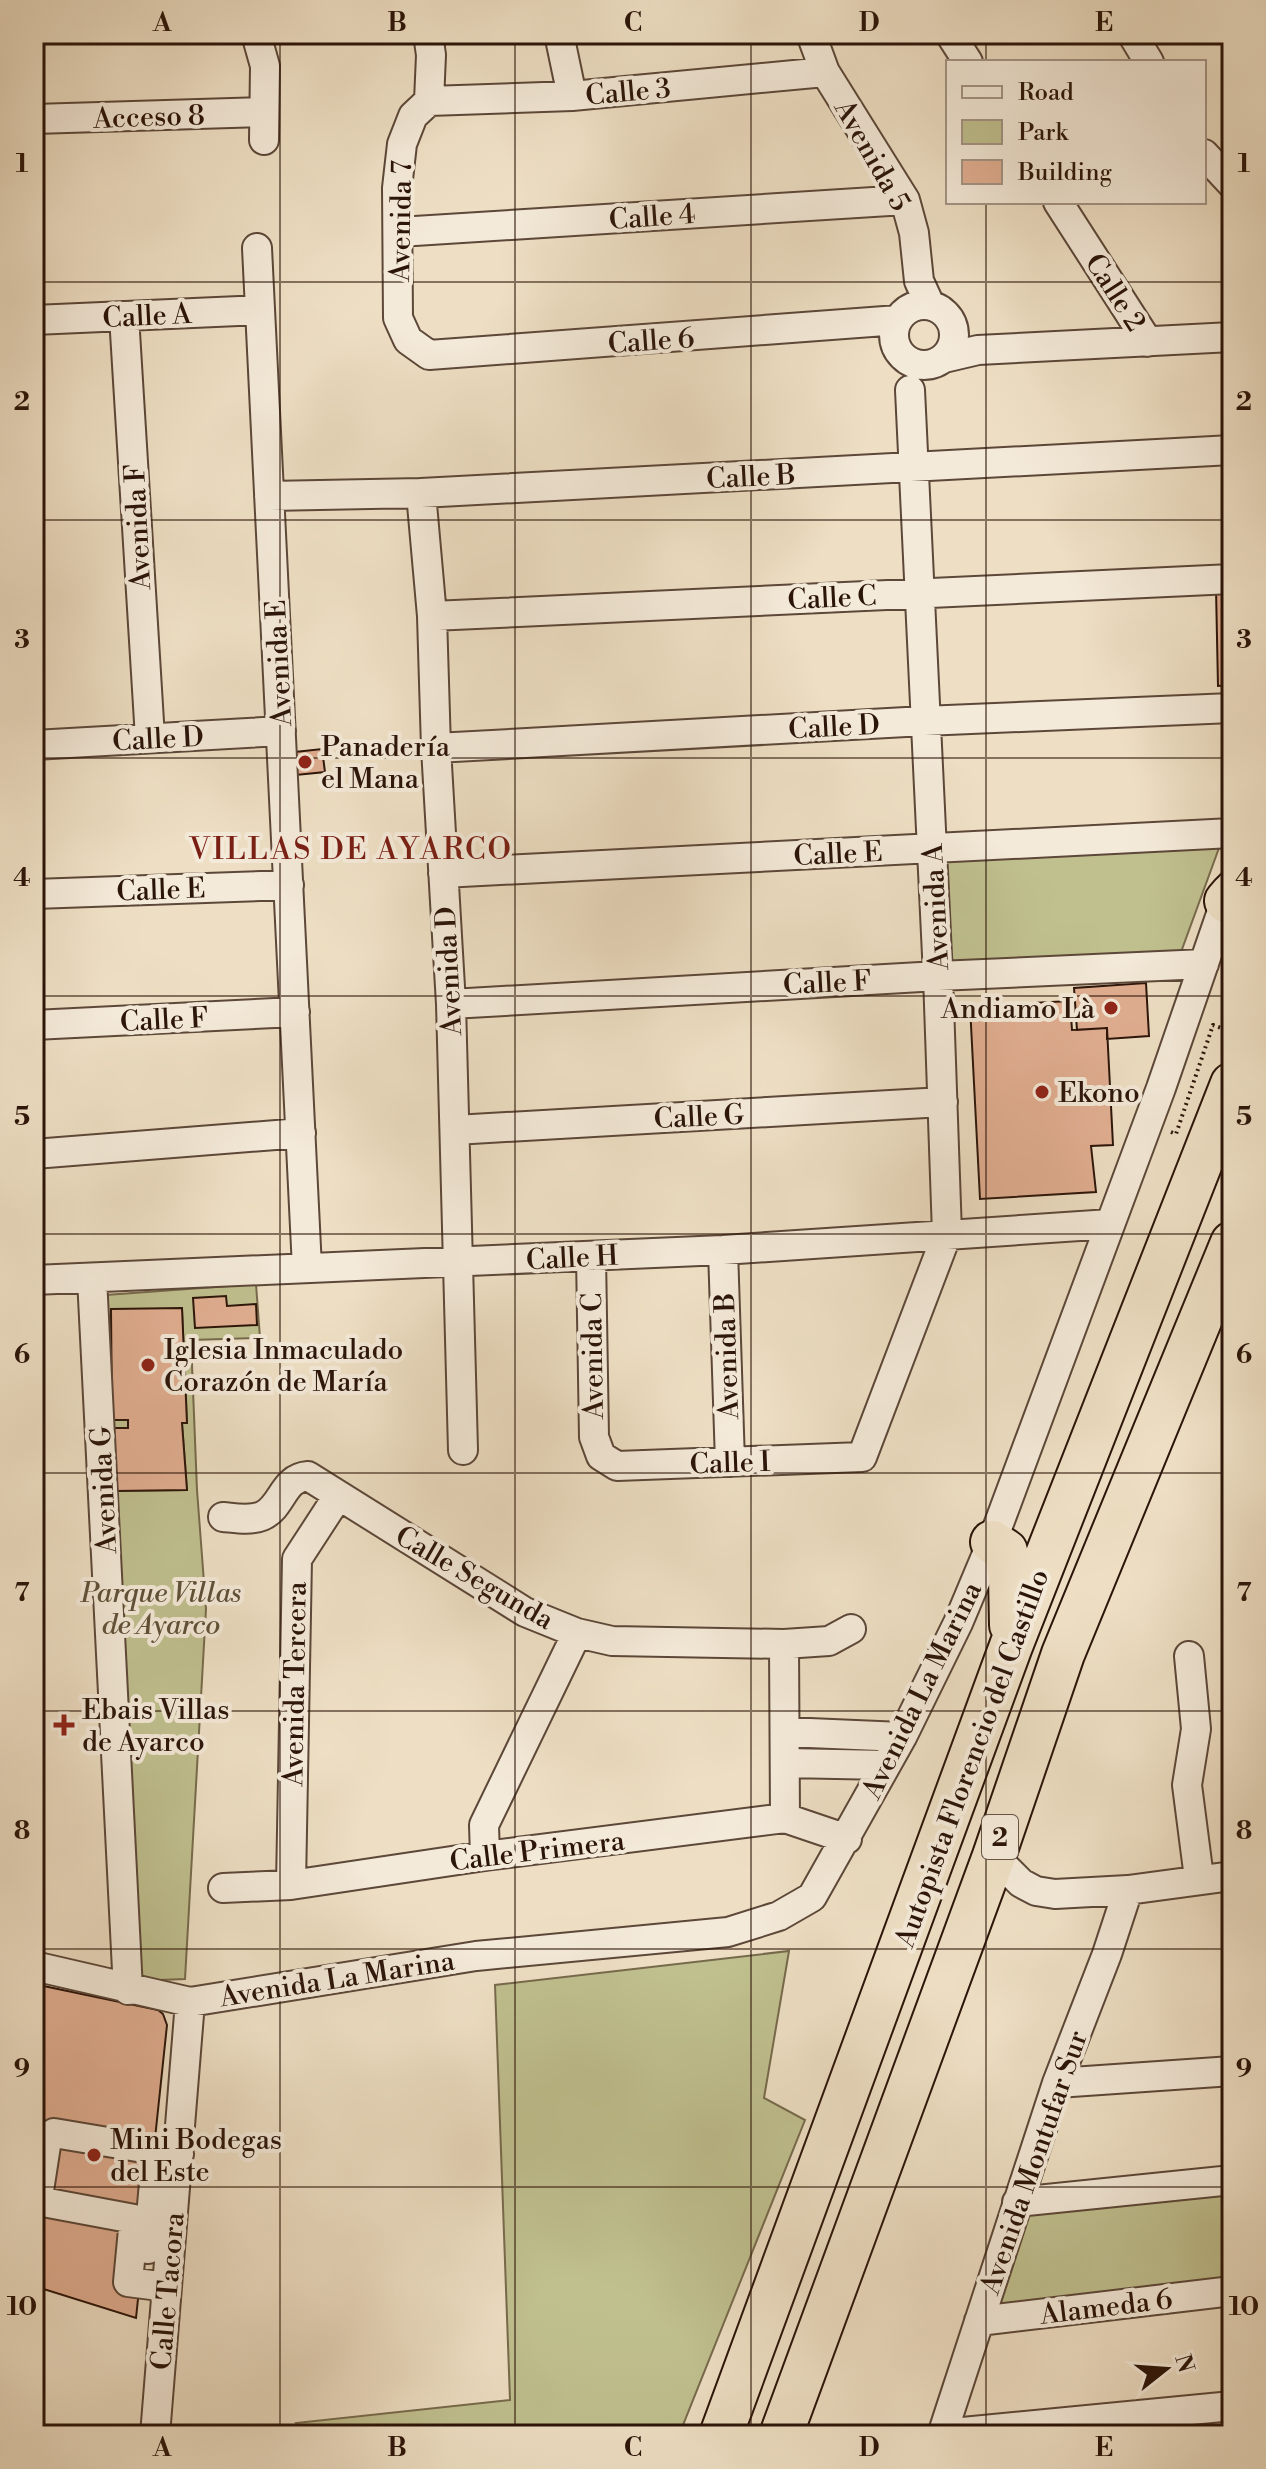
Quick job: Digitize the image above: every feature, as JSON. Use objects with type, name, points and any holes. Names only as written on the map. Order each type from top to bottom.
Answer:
[{"type":"highway","name":"Autopista Florencio del Castillo","points":[[721,2435],[1011,1646],[1232,1084]]},
{"type":"highway","name":"Autopista Florencio del Castillo","points":[[781,2435],[994,1856],[1063,1654],[1232,1243]]},
{"type":"highway","points":[[992,1542],[1006,1551],[1011,1646]]},
{"type":"street","points":[[256,34],[265,66],[264,140]]},
{"type":"street","points":[[428,34],[431,55],[429,101]]},
{"type":"street","points":[[559,34],[572,96]]},
{"type":"street","name":"Avenida 5","points":[[811,34],[825,72],[905,200],[914,233],[903,313]]},
{"type":"street","points":[[950,34],[967,60]]},
{"type":"street","points":[[1132,34],[1148,60]]},
{"type":"street","name":"Calle 3","points":[[429,101],[572,96],[825,72]]},
{"type":"street","name":"Avenida 7","points":[[429,101],[413,116],[402,144],[397,188],[398,318],[408,340],[429,355]]},
{"type":"street","name":"Acceso 8","points":[[34,119],[264,112]]},
{"type":"street","points":[[1206,156],[1232,184]]},
{"type":"street","name":"Calle 4","points":[[399,232],[905,200]]},
{"type":"street","name":"Calle 2","points":[[1059,204],[1148,342]]},
{"type":"street","name":"Avenida E","points":[[257,248],[307,1268]]},
{"type":"street","name":"Calle A","points":[[34,320],[260,310]]},
{"type":"street","points":[[903,313],[947,315],[949,345],[927,365],[908,361],[901,355],[903,313]]},
{"type":"street","name":"Calle 6","points":[[429,355],[903,313]]},
{"type":"street","name":"Avenida F","points":[[124,316],[150,738]]},
{"type":"street","points":[[949,345],[978,350],[1232,337]]},
{"type":"street","name":"Avenida A","points":[[862,1457],[947,1234],[910,390]]},
{"type":"street","name":"Calle B","points":[[269,496],[421,493],[1232,450]]},
{"type":"street","name":"Avenida D","points":[[421,493],[432,616],[436,748],[451,1004],[463,1450]]},
{"type":"street","name":"Calle C","points":[[432,616],[1232,579]]},
{"type":"street","name":"Calle D","points":[[436,748],[924,721],[1232,708]]},
{"type":"street","name":"Calle D","points":[[34,745],[281,731]]},
{"type":"street","name":"Calle E","points":[[443,873],[1232,833]]},
{"type":"street","name":"Calle E","points":[[34,894],[289,885]]},
{"type":"street","name":"Avenida La Marina","points":[[190,2002],[476,1956],[728,1932],[779,1916],[812,1897],[902,1737],[958,1623],[992,1542],[1230,892]]},
{"type":"street","name":"Calle F","points":[[451,1004],[1204,964]]},
{"type":"street","name":"Calle F","points":[[34,1025],[295,1012]]},
{"type":"street","name":"Calle G","points":[[455,1130],[943,1102]]},
{"type":"street","points":[[34,1154],[301,1133]]},
{"type":"street","name":"Calle H","points":[[34,1280],[723,1250],[1110,1224]]},
{"type":"street","name":"Avenida B","points":[[723,1250],[730,1462]]},
{"type":"street","name":"Avenida C","points":[[591,1256],[594,1437],[601,1456]]},
{"type":"street","name":"Avenida G","points":[[92,1278],[128,1990]]},
{"type":"street","name":"Calle I","points":[[601,1456],[617,1466],[862,1457]]},
{"type":"street","name":"Calle Segunda","points":[[223,1517],[263,1516],[271,1511],[289,1483],[297,1477],[308,1476],[525,1612],[577,1633],[612,1641],[784,1644],[829,1641],[851,1629]]},
{"type":"street","name":"Avenida Tercera","points":[[291,1885],[297,1559],[338,1496]]},
{"type":"street","points":[[485,1856],[484,1825],[577,1633]]},
{"type":"street","points":[[784,1644],[785,1818]]},
{"type":"street","points":[[1189,1656],[1196,1729],[1187,1785],[1199,1878]]},
{"type":"street","points":[[786,1732],[902,1737]]},
{"type":"street","points":[[786,1763],[886,1765]]},
{"type":"street","name":"Calle Primera","points":[[223,1888],[291,1885],[485,1856],[785,1818],[847,1839]]},
{"type":"street","points":[[994,1856],[1021,1883],[1036,1891],[1055,1894],[1128,1890],[1199,1878],[1232,1876]]},
{"type":"street","name":"Avenida Montufar Sur","points":[[942,2435],[1057,2083],[1128,1890]]},
{"type":"street","points":[[34,1966],[190,2002]]},
{"type":"street","name":"Calle Tacora","points":[[155,2435],[156,2285],[168,2152],[190,2002]]},
{"type":"street","points":[[1057,2083],[1232,2071]]},
{"type":"street","points":[[156,2285],[128,2282],[134,2219],[43,2202],[38,2197],[47,2139],[54,2133],[168,2152]]},
{"type":"street","points":[[1017,2202],[1232,2180]]},
{"type":"street","name":"Alameda 6","points":[[979,2321],[1232,2291]]},
{"type":"street","points":[[942,2435],[1232,2406]]},
{"type":"path","points":[[1212,1028],[1213,1025],[1232,1032]]},
{"type":"green space","points":[[1219,848],[1181,952],[947,963],[944,861]]},
{"type":"green space","name":"Parque Villas de Ayarco","points":[[256,1284],[260,1338],[191,1340],[206,1609],[185,1979],[133,1981],[106,1295]],"holes":[[[182,1309],[187,1423],[182,1423],[187,1490],[115,1491],[113,1428],[128,1428],[128,1420],[112,1420],[111,1310]]]},
{"type":"green space","points":[[789,1951],[764,2098],[805,2120],[679,2435],[304,2435],[296,2423],[510,2400],[495,1985]]},
{"type":"green space","points":[[1232,2188],[1232,2280],[989,2309],[1027,2213]]},
{"type":"building","points":[[1232,588],[1232,685],[1218,686],[1216,589]]},
{"type":"building","name":"Panadería el Mana","points":[[322,749],[325,772],[286,776],[286,753]]},
{"type":"building","name":"Andiamo Là","points":[[1146,983],[1149,1036],[1107,1039],[1107,1028],[1077,1030],[1074,988]]},
{"type":"building","name":"Ekono","points":[[1070,1001],[1072,1030],[1107,1028],[1113,1145],[1091,1146],[1096,1192],[980,1199],[970,1006]]},
{"type":"building","points":[[226,1296],[227,1306],[256,1304],[257,1325],[195,1328],[193,1298]]},
{"type":"building","name":"Iglesia Inmaculado Corazón de María","points":[[182,1308],[187,1423],[182,1423],[187,1490],[115,1491],[112,1428],[128,1428],[128,1420],[112,1420],[111,1309]]},
{"type":"building","name":"Mini Bodegas del Este","points":[[34,1984],[158,2010],[167,2025],[136,2318],[34,2286]]},
{"type":"place","name":"Panadería el Mana","points":[[305,762]]},
{"type":"place","name":"Andiamo Là","points":[[1111,1008]]},
{"type":"place","name":"Ekono","points":[[1042,1092]]},
{"type":"place","name":"Iglesia Inmaculado Corazón de María","points":[[148,1365]]},
{"type":"place","name":"Ebais Villas de Ayarco","points":[[64,1725]]},
{"type":"place","name":"Mini Bodegas del Este","points":[[94,2155]]},
{"type":"district","name":"VILLAS DE AYARCO","points":[[351,849]]}]
